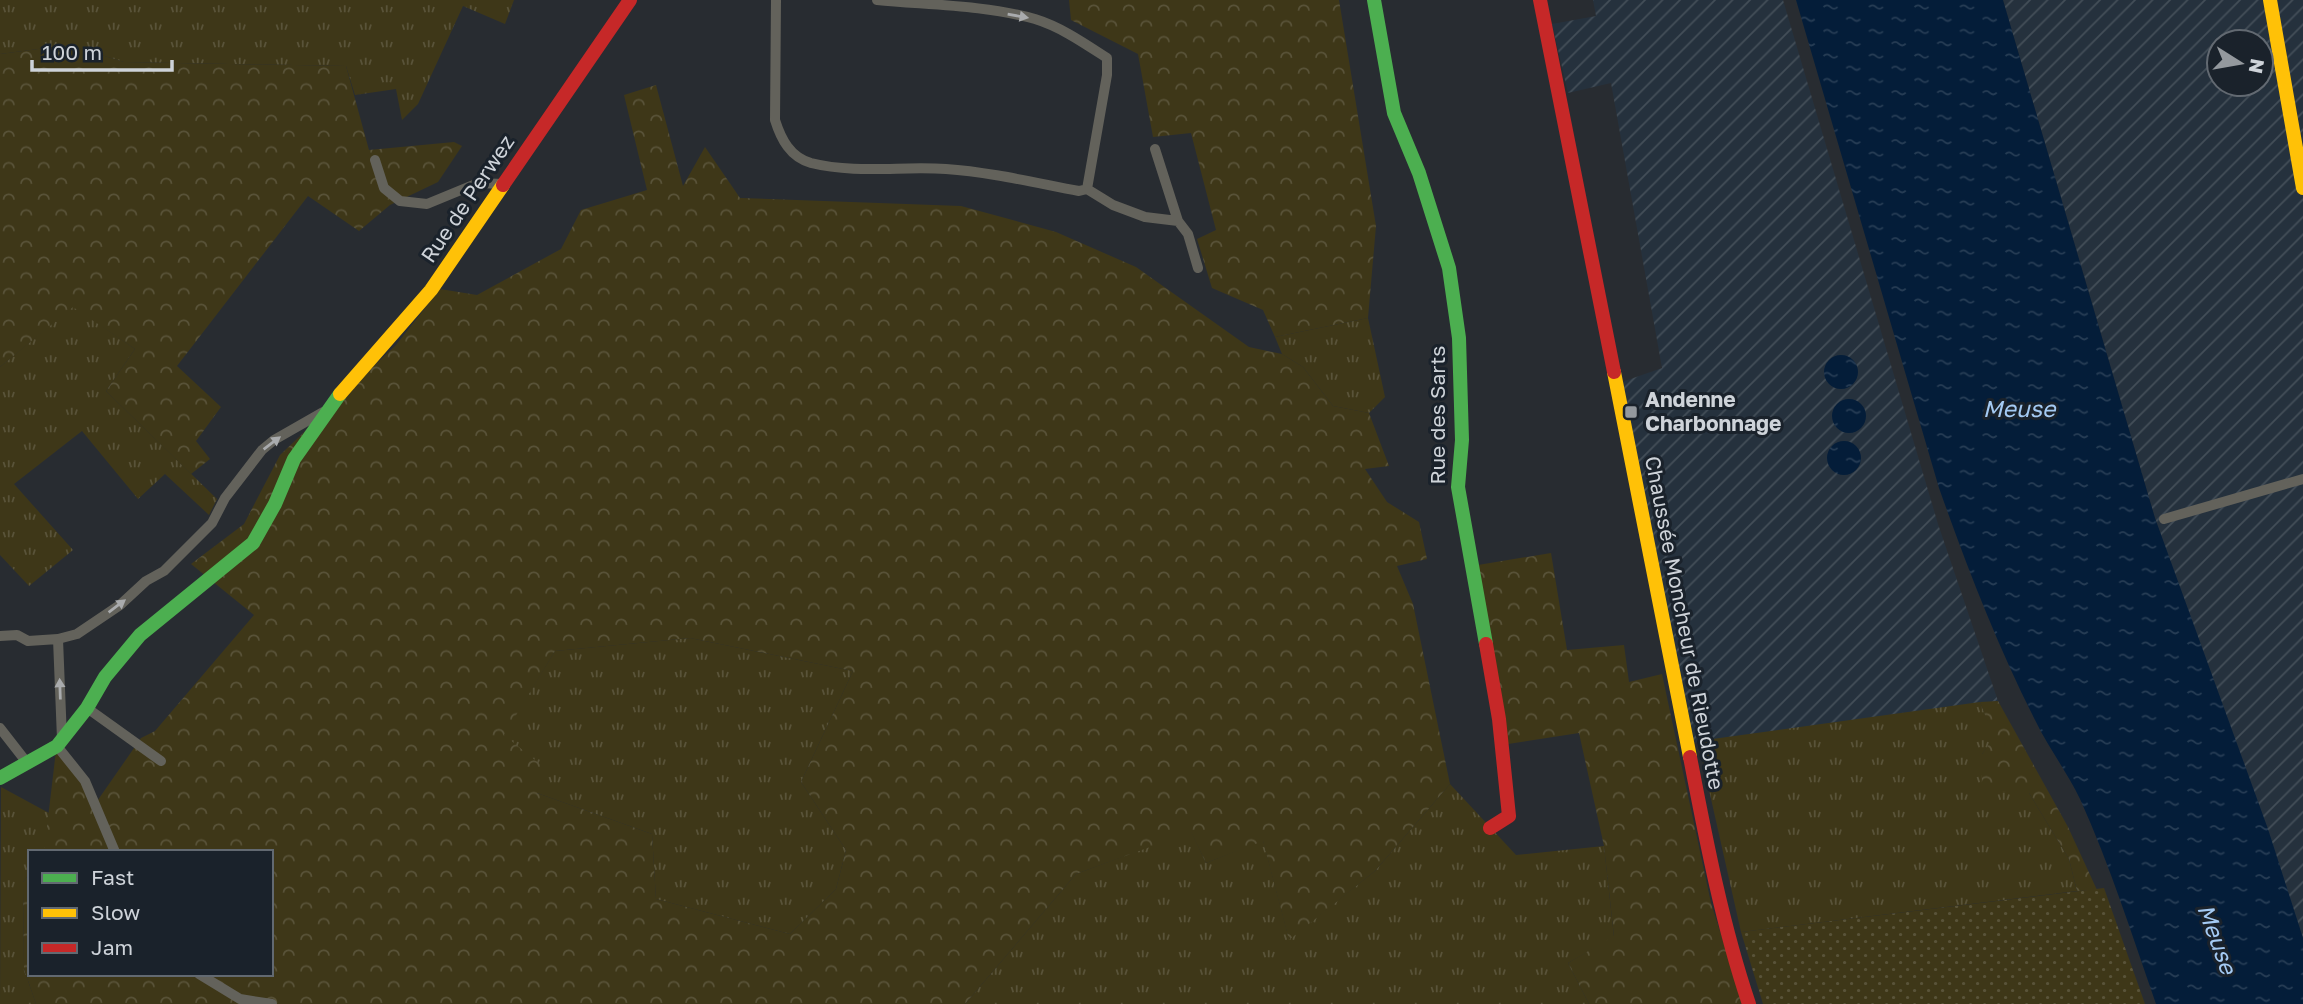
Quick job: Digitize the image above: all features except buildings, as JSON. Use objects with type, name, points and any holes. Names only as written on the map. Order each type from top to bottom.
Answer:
[{"type":"street","name":"Rue de Perwez","points":[[0,778],[28,764],[59,743],[88,708],[105,677],[140,635],[253,543],[275,504],[294,459],[326,410],[431,290],[630,0]]},
{"type":"street","points":[[776,0],[775,120],[781,139],[791,152],[810,163],[856,168],[947,169],[1079,191],[1087,189],[1124,209],[1161,220],[1178,221]]},
{"type":"street","points":[[877,0],[988,10],[1034,19],[1053,26],[1107,58],[1107,75],[1087,189]]},
{"type":"street","name":"Rue des Sarts","points":[[1374,0],[1394,113],[1423,185],[1450,268],[1459,338],[1462,440],[1458,486],[1499,719],[1509,816],[1490,828]]},
{"type":"street","name":"Chaussée Moncheur de Rieudotte","points":[[1540,0],[1711,864],[1732,951],[1749,1004]]},
{"type":"street","points":[[2270,0],[2303,188]]},
{"type":"street","points":[[1155,149],[1178,221],[1188,234],[1198,268]]},
{"type":"street","points":[[375,160],[384,188],[400,201],[427,204],[478,183],[503,184]]},
{"type":"street","name":"Rue de Perwez","points":[[0,636],[17,635],[28,641],[58,639],[76,634],[120,605],[146,581],[164,571],[212,523],[225,498],[262,450],[274,440],[326,410]]},
{"type":"street","points":[[2164,519],[2303,479]]},
{"type":"street","points":[[58,639],[59,743],[85,781],[114,850]]},
{"type":"street","points":[[88,708],[161,761]]},
{"type":"street","points":[[0,728],[28,764]]},
{"type":"street","points":[[202,976],[240,999],[272,1004]]},
{"type":"shaded area","points":[[1593,0],[1783,0],[1938,524],[1998,701],[1687,744],[1616,384],[1662,368],[1611,83],[1568,93],[1552,24],[1596,16]]},
{"type":"shaded area","points":[[2003,0],[2303,0],[2303,949],[2155,518]]},
{"type":"green space","points":[[0,0],[514,0],[505,24],[463,6],[418,104],[402,120],[396,89],[355,95],[346,66],[124,62],[69,45],[0,54]]},
{"type":"green space","points":[[1069,0],[1339,0],[1376,226],[1368,318],[1275,337],[1263,310],[1212,288],[1197,239],[1216,230],[1191,133],[1153,137],[1138,54],[1071,20]]},
{"type":"green space","points":[[69,45],[124,62],[346,66],[369,150],[454,142],[462,146],[438,182],[390,205],[359,231],[308,196],[177,366],[221,407],[196,441],[210,459],[191,474],[106,391],[135,349],[73,307],[0,367],[0,54]]},
{"type":"green space","points":[[656,85],[683,186],[705,147],[740,198],[961,206],[1056,232],[1136,267],[1249,347],[1282,354],[1303,367],[1333,406],[1369,413],[1389,466],[1365,469],[1387,502],[1419,522],[1427,559],[1397,566],[1413,604],[1450,784],[1375,871],[1289,940],[1263,841],[1206,863],[1191,832],[1076,874],[965,1004],[36,1004],[24,969],[23,882],[28,876],[28,976],[273,976],[273,850],[44,850],[57,742],[69,756],[93,807],[141,738],[155,731],[254,615],[191,564],[244,524],[280,455],[396,345],[440,289],[477,295],[561,249],[581,210],[647,190],[624,95]],"holes":[[[690,638],[853,671],[801,782],[846,850],[836,889],[790,934],[656,899],[652,834],[537,793],[545,768],[504,735],[555,651]]]},
{"type":"green space","points":[[73,306],[135,349],[106,391],[217,499],[209,515],[165,474],[138,499],[82,431],[14,484],[73,550],[29,586],[0,555],[0,367]]},
{"type":"green space","points":[[1368,318],[1385,397],[1369,413],[1333,406],[1303,367],[1282,354],[1275,337]]},
{"type":"green space","points":[[1551,553],[1567,650],[1624,645],[1629,682],[1662,674],[1711,903],[1743,1004],[1589,1004],[1568,963],[1614,936],[1604,846],[1579,733],[1508,744],[1478,565]]},
{"type":"green space","points":[[690,638],[853,671],[801,782],[846,850],[836,889],[790,934],[656,899],[652,834],[537,793],[503,735],[555,651]]},
{"type":"green space","points":[[1998,701],[2068,827],[2097,890],[2077,891],[2069,859],[2029,793],[1982,790],[1982,754],[1994,738],[1980,702]]},
{"type":"green space","points":[[1980,702],[1995,738],[1982,754],[2029,793],[2069,859],[2077,891],[1741,932],[1698,741]]},
{"type":"green space","points":[[1450,784],[1516,855],[1604,846],[1614,937],[1568,963],[1589,1004],[965,1004],[1076,874],[1191,831],[1206,863],[1263,840],[1289,939],[1375,871]]},
{"type":"green space","points":[[1,787],[49,813],[45,850],[28,850],[28,876],[23,882],[24,969],[36,1004],[0,1004]]},
{"type":"green space","points":[[2104,888],[2145,1004],[1763,1004],[1741,932]]},
{"type":"water","name":"Meuse","points":[[1796,0],[2003,0],[2155,518],[2268,829],[2303,938],[2303,1004],[2156,1004],[2091,824],[2075,789],[2040,730],[2008,663],[1939,488]]},
{"type":"water","points":[[1841,355],[1853,360],[1858,372],[1853,384],[1841,389],[1829,384],[1824,372],[1829,360]]},
{"type":"water","points":[[1849,399],[1861,404],[1866,416],[1861,428],[1849,433],[1837,428],[1832,416],[1837,404]]},
{"type":"water","points":[[1844,441],[1856,446],[1861,458],[1856,470],[1844,475],[1832,470],[1827,458],[1832,446]]},
{"type":"traffic: fast","points":[[1374,0],[1394,113],[1419,173],[1449,268],[1459,338],[1462,440],[1458,487],[1486,644]]},
{"type":"traffic: fast","points":[[0,778],[57,746],[87,708],[105,677],[140,635],[253,543],[275,504],[294,459],[340,394]]},
{"type":"traffic: slow","points":[[2270,0],[2303,188]]},
{"type":"traffic: slow","points":[[340,394],[431,290],[503,185]]},
{"type":"traffic: slow","points":[[1614,372],[1690,757]]},
{"type":"traffic: jam","points":[[503,185],[630,0]]},
{"type":"traffic: jam","points":[[1540,0],[1614,372]]},
{"type":"traffic: jam","points":[[1486,644],[1499,719],[1509,816],[1490,828]]},
{"type":"traffic: jam","points":[[1690,757],[1723,913],[1749,1004]]},
{"type":"place","name":"Andenne Charbonnage","points":[[1631,412]]}]
